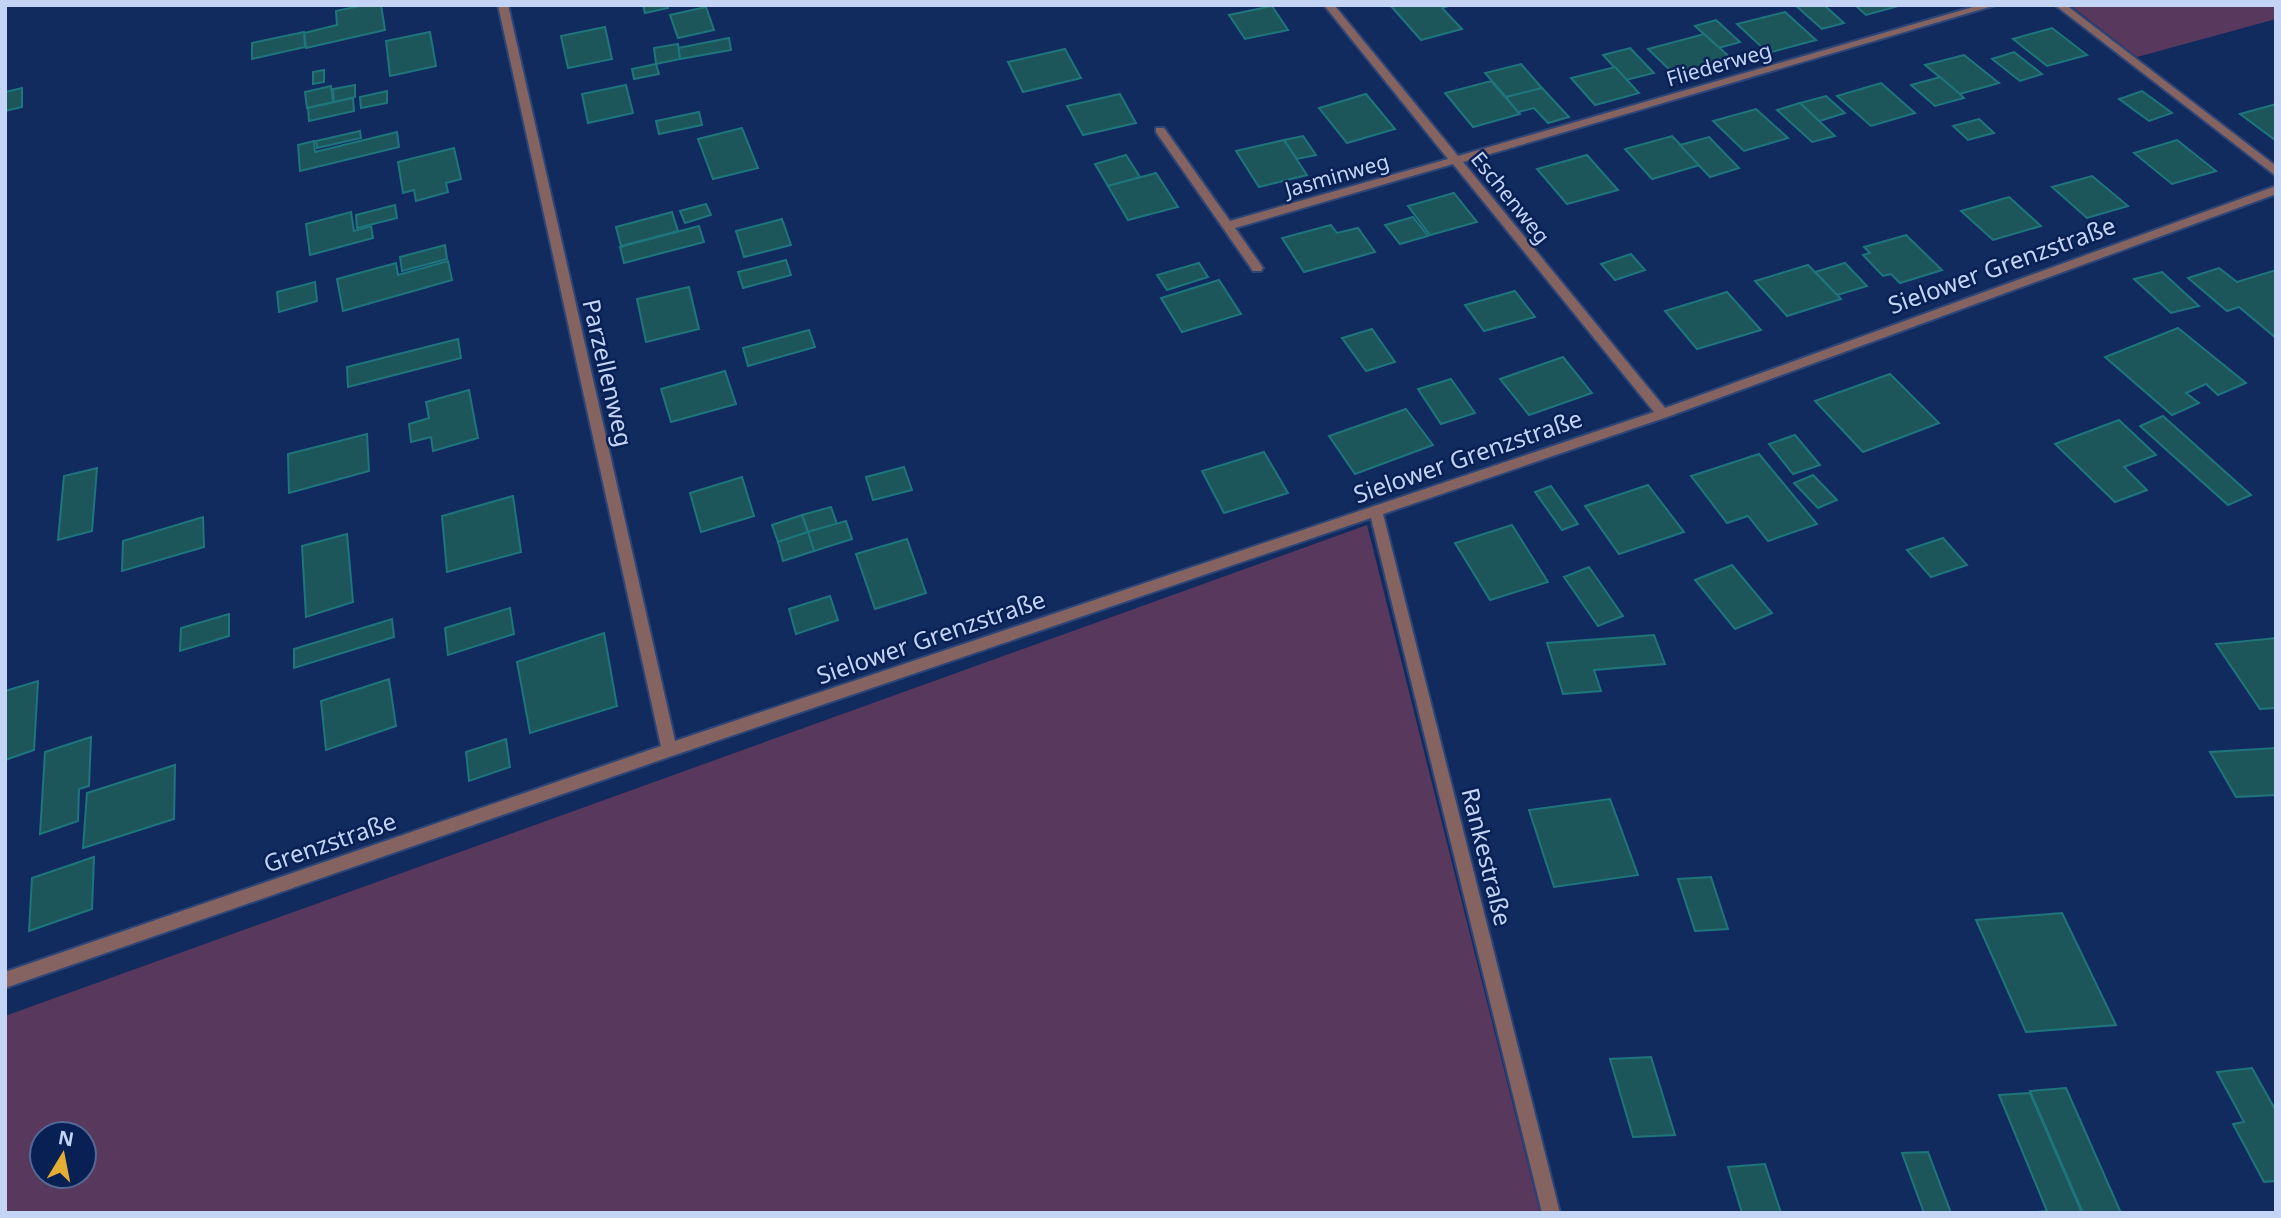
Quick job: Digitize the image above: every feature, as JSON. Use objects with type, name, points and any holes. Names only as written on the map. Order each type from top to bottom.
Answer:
[{"type":"street","name":"Parzellenweg","points":[[503,5],[669,750]]},
{"type":"street","name":"Eschenweg","points":[[1329,5],[1663,414]]},
{"type":"street","name":"Fliederweg","points":[[1457,162],[1992,5]]},
{"type":"street","points":[[2060,5],[2276,172]]},
{"type":"street","points":[[1160,130],[1257,268]]},
{"type":"street","name":"Jasminweg","points":[[1228,226],[1457,162]]},
{"type":"street","name":"Sielower Grenzstraße","points":[[669,750],[1663,414],[2276,190]]},
{"type":"street","name":"Rankestraße","points":[[1376,513],[1551,1213]]},
{"type":"street","name":"Grenzstraße","points":[[5,980],[669,750]]},
{"type":"shaded area","points":[[2070,5],[2276,5],[2276,19],[2137,57]]},
{"type":"shaded area","points":[[1367,525],[1540,1213],[5,1213],[5,1016]]},
{"type":"building","points":[[364,5],[381,5],[385,30],[306,48],[304,33],[337,25],[336,11]]},
{"type":"building","points":[[643,5],[667,5],[668,8],[645,13]]},
{"type":"building","points":[[1390,5],[1452,5],[1442,8],[1462,29],[1421,40]]},
{"type":"building","points":[[1795,5],[1824,5],[1844,23],[1822,29]]},
{"type":"building","points":[[1855,5],[1902,5],[1866,15]]},
{"type":"building","points":[[1272,6],[1288,30],[1245,39],[1229,15]]},
{"type":"building","points":[[706,7],[714,30],[678,38],[670,15]]},
{"type":"building","points":[[1785,12],[1816,40],[1768,53],[1737,24]]},
{"type":"building","points":[[1716,20],[1740,42],[1719,48],[1695,26]]},
{"type":"building","points":[[605,27],[612,59],[568,68],[561,36]]},
{"type":"building","points":[[2052,28],[2087,55],[2047,66],[2013,39]]},
{"type":"building","points":[[304,32],[305,47],[252,59],[252,43]]},
{"type":"building","points":[[430,32],[436,66],[390,76],[386,41]]},
{"type":"building","points":[[1704,34],[1732,59],[1675,75],[1648,49]]},
{"type":"building","points":[[729,38],[731,50],[680,59],[678,48]]},
{"type":"building","points":[[678,44],[680,59],[656,64],[654,48]]},
{"type":"building","points":[[1630,48],[1654,73],[1626,80],[1603,55]]},
{"type":"building","points":[[1065,49],[1081,78],[1023,92],[1008,62]]},
{"type":"building","points":[[2014,52],[2042,74],[2020,81],[1992,59]]},
{"type":"building","points":[[1964,55],[1999,83],[1960,94],[1925,65]]},
{"type":"building","points":[[656,64],[659,74],[634,79],[632,69]]},
{"type":"building","points":[[1521,64],[1542,88],[1506,97],[1485,73]]},
{"type":"building","points":[[1615,67],[1639,93],[1595,105],[1571,78]]},
{"type":"building","points":[[324,70],[324,82],[313,84],[313,72]]},
{"type":"building","points":[[1940,77],[1964,98],[1935,106],[1911,85]]},
{"type":"building","points":[[1491,81],[1520,114],[1473,127],[1445,93]]},
{"type":"building","points":[[1881,83],[1915,113],[1871,126],[1837,96]]},
{"type":"building","points":[[355,85],[355,97],[334,102],[333,89]]},
{"type":"building","points":[[626,85],[633,113],[588,123],[582,94]]},
{"type":"building","points":[[331,86],[333,102],[307,108],[305,92]]},
{"type":"building","points":[[22,88],[22,107],[5,111],[5,92]]},
{"type":"building","points":[[1542,88],[1569,117],[1548,123],[1534,108],[1518,112],[1506,97]]},
{"type":"building","points":[[387,91],[387,103],[361,108],[360,97]]},
{"type":"building","points":[[2142,91],[2172,113],[2149,121],[2119,99]]},
{"type":"building","points":[[1120,94],[1136,123],[1083,135],[1067,106]]},
{"type":"building","points":[[1366,94],[1395,129],[1347,143],[1319,108]]},
{"type":"building","points":[[1826,96],[1845,113],[1819,121],[1800,103]]},
{"type":"building","points":[[353,98],[354,111],[309,121],[308,108]]},
{"type":"building","points":[[1800,103],[1835,136],[1812,142],[1777,110]]},
{"type":"building","points":[[2276,104],[2275,140],[2240,114]]},
{"type":"building","points":[[1756,109],[1788,138],[1744,151],[1713,121]]},
{"type":"building","points":[[699,112],[702,125],[659,134],[656,121]]},
{"type":"building","points":[[1979,119],[1994,133],[1968,140],[1953,126]]},
{"type":"building","points":[[742,128],[758,168],[713,179],[698,139]]},
{"type":"building","points":[[360,131],[361,138],[317,148],[316,141]]},
{"type":"building","points":[[397,132],[399,147],[300,171],[298,145],[314,141],[315,152]]},
{"type":"building","points":[[1303,136],[1316,155],[1297,159],[1284,140]]},
{"type":"building","points":[[1672,136],[1700,165],[1652,179],[1625,149]]},
{"type":"building","points":[[1709,137],[1739,168],[1710,177],[1680,145]]},
{"type":"building","points":[[1284,140],[1307,175],[1259,187],[1236,151]]},
{"type":"building","points":[[2177,140],[2216,171],[2172,184],[2134,153]]},
{"type":"building","points":[[454,148],[461,179],[446,183],[448,192],[416,201],[414,190],[403,193],[398,162]]},
{"type":"building","points":[[1126,155],[1140,177],[1108,186],[1095,164]]},
{"type":"building","points":[[1587,155],[1618,190],[1567,204],[1537,169]]},
{"type":"building","points":[[1156,173],[1178,207],[1128,220],[1108,186]]},
{"type":"building","points":[[2092,176],[2128,206],[2087,218],[2052,187]]},
{"type":"building","points":[[1454,193],[1477,222],[1430,235],[1408,206]]},
{"type":"building","points":[[2009,197],[2041,226],[1993,240],[1961,211]]},
{"type":"building","points":[[706,204],[711,215],[685,223],[680,211]]},
{"type":"building","points":[[395,205],[397,218],[357,228],[356,215]]},
{"type":"building","points":[[351,212],[354,231],[371,226],[373,238],[310,255],[306,224]]},
{"type":"building","points":[[672,212],[678,231],[621,246],[616,227]]},
{"type":"building","points":[[1413,217],[1428,236],[1400,244],[1385,225]]},
{"type":"building","points":[[782,219],[791,245],[744,257],[736,231]]},
{"type":"building","points":[[1331,225],[1337,233],[1358,228],[1375,252],[1304,272],[1282,238]]},
{"type":"building","points":[[699,226],[704,242],[624,263],[620,247]]},
{"type":"building","points":[[1906,235],[1942,270],[1900,283],[1891,274],[1883,276],[1863,255],[1870,253],[1864,247]]},
{"type":"building","points":[[445,245],[447,259],[402,271],[400,257]]},
{"type":"building","points":[[1631,254],[1645,270],[1615,280],[1601,264]]},
{"type":"building","points":[[786,260],[791,275],[743,288],[738,272]]},
{"type":"building","points":[[448,261],[452,280],[343,311],[337,279],[396,263],[398,275]]},
{"type":"building","points":[[1199,263],[1208,277],[1167,290],[1157,275]]},
{"type":"building","points":[[1845,263],[1867,286],[1837,295],[1815,272]]},
{"type":"building","points":[[1808,265],[1841,299],[1787,316],[1755,281]]},
{"type":"building","points":[[2219,268],[2237,282],[2276,270],[2276,338],[2239,307],[2227,311],[2188,278]]},
{"type":"building","points":[[2162,272],[2199,306],[2171,313],[2134,279]]},
{"type":"building","points":[[1219,280],[1241,314],[1182,332],[1161,298]]},
{"type":"building","points":[[315,282],[317,301],[279,312],[277,292]]},
{"type":"building","points":[[689,287],[699,329],[646,342],[637,299]]},
{"type":"building","points":[[1515,291],[1535,317],[1484,331],[1465,305]]},
{"type":"building","points":[[1727,292],[1761,330],[1697,349],[1665,311]]},
{"type":"building","points":[[2178,328],[2246,383],[2218,395],[2206,384],[2186,393],[2199,403],[2172,415],[2105,357]]},
{"type":"building","points":[[1372,329],[1395,362],[1366,371],[1342,338]]},
{"type":"building","points":[[809,330],[815,347],[748,366],[743,348]]},
{"type":"building","points":[[458,339],[461,358],[348,387],[347,367]]},
{"type":"building","points":[[1563,357],[1592,393],[1529,415],[1500,379]]},
{"type":"building","points":[[725,371],[736,404],[671,422],[661,389]]},
{"type":"building","points":[[1890,374],[1939,423],[1863,452],[1815,401]]},
{"type":"building","points":[[1451,379],[1475,413],[1441,424],[1418,389]]},
{"type":"building","points":[[469,390],[478,438],[433,451],[431,437],[411,442],[409,424],[429,418],[426,402]]},
{"type":"building","points":[[1406,409],[1433,445],[1355,474],[1329,436]]},
{"type":"building","points":[[2163,416],[2251,495],[2228,505],[2140,426]]},
{"type":"building","points":[[2119,420],[2156,455],[2124,467],[2147,490],[2115,502],[2055,444]]},
{"type":"building","points":[[367,434],[369,471],[289,493],[288,454]]},
{"type":"building","points":[[1795,435],[1820,465],[1793,474],[1769,444]]},
{"type":"building","points":[[1264,452],[1288,493],[1224,513],[1202,471]]},
{"type":"building","points":[[1759,454],[1817,524],[1768,541],[1748,516],[1727,523],[1691,476]]},
{"type":"building","points":[[904,467],[912,490],[873,500],[866,477]]},
{"type":"building","points":[[97,468],[92,531],[58,540],[64,476]]},
{"type":"building","points":[[1813,475],[1837,500],[1818,508],[1794,483]]},
{"type":"building","points":[[742,477],[754,516],[701,532],[690,493]]},
{"type":"building","points":[[1648,485],[1684,532],[1619,554],[1585,506]]},
{"type":"building","points":[[1551,486],[1578,524],[1562,530],[1535,492]]},
{"type":"building","points":[[513,496],[521,552],[447,572],[442,516]]},
{"type":"building","points":[[831,507],[837,524],[808,532],[802,515]]},
{"type":"building","points":[[802,515],[808,532],[778,542],[772,525]]},
{"type":"building","points":[[203,517],[204,547],[122,571],[123,541]]},
{"type":"building","points":[[846,521],[852,539],[814,551],[808,532]]},
{"type":"building","points":[[1512,525],[1548,582],[1490,600],[1455,543]]},
{"type":"building","points":[[808,532],[814,551],[783,561],[778,542]]},
{"type":"building","points":[[347,534],[353,602],[306,617],[302,546]]},
{"type":"building","points":[[1943,538],[1967,565],[1931,577],[1907,550]]},
{"type":"building","points":[[907,539],[926,593],[875,609],[856,554]]},
{"type":"building","points":[[1732,565],[1772,613],[1735,629],[1695,580]]},
{"type":"building","points":[[1589,567],[1623,616],[1598,626],[1564,577]]},
{"type":"building","points":[[830,596],[838,620],[796,634],[789,609]]},
{"type":"building","points":[[510,608],[514,634],[448,655],[445,628]]},
{"type":"building","points":[[229,614],[229,636],[180,651],[181,628]]},
{"type":"building","points":[[392,619],[394,637],[294,668],[294,649]]},
{"type":"building","points":[[604,633],[617,706],[530,733],[517,662]]},
{"type":"building","points":[[1654,635],[1665,664],[1594,670],[1601,691],[1563,694],[1547,643]]},
{"type":"building","points":[[2276,638],[2276,708],[2260,709],[2216,644]]},
{"type":"building","points":[[389,679],[396,726],[326,750],[321,701]]},
{"type":"building","points":[[38,681],[34,750],[5,760],[5,691]]},
{"type":"building","points":[[91,737],[89,786],[79,789],[78,821],[40,834],[45,752]]},
{"type":"building","points":[[506,739],[510,767],[469,781],[466,752]]},
{"type":"building","points":[[2276,748],[2276,795],[2236,797],[2210,752]]},
{"type":"building","points":[[175,765],[174,819],[83,848],[87,793]]},
{"type":"building","points":[[1610,799],[1638,875],[1554,887],[1529,810]]},
{"type":"building","points":[[94,857],[92,909],[29,931],[32,878]]},
{"type":"building","points":[[1711,877],[1728,929],[1695,931],[1678,879]]},
{"type":"building","points":[[2062,913],[2116,1025],[2026,1032],[1976,920]]},
{"type":"building","points":[[1651,1057],[1675,1135],[1633,1137],[1610,1059]]},
{"type":"building","points":[[2252,1068],[2276,1111],[2276,1181],[2264,1182],[2233,1124],[2244,1122],[2217,1072]]},
{"type":"building","points":[[2066,1088],[2121,1213],[2083,1213],[2030,1091]]},
{"type":"building","points":[[2030,1093],[2082,1213],[2027,1213],[2047,1211],[1999,1095]]},
{"type":"building","points":[[1928,1152],[1951,1213],[1924,1213],[1902,1153]]},
{"type":"building","points":[[1765,1164],[1781,1213],[1742,1213],[1728,1167]]}]
